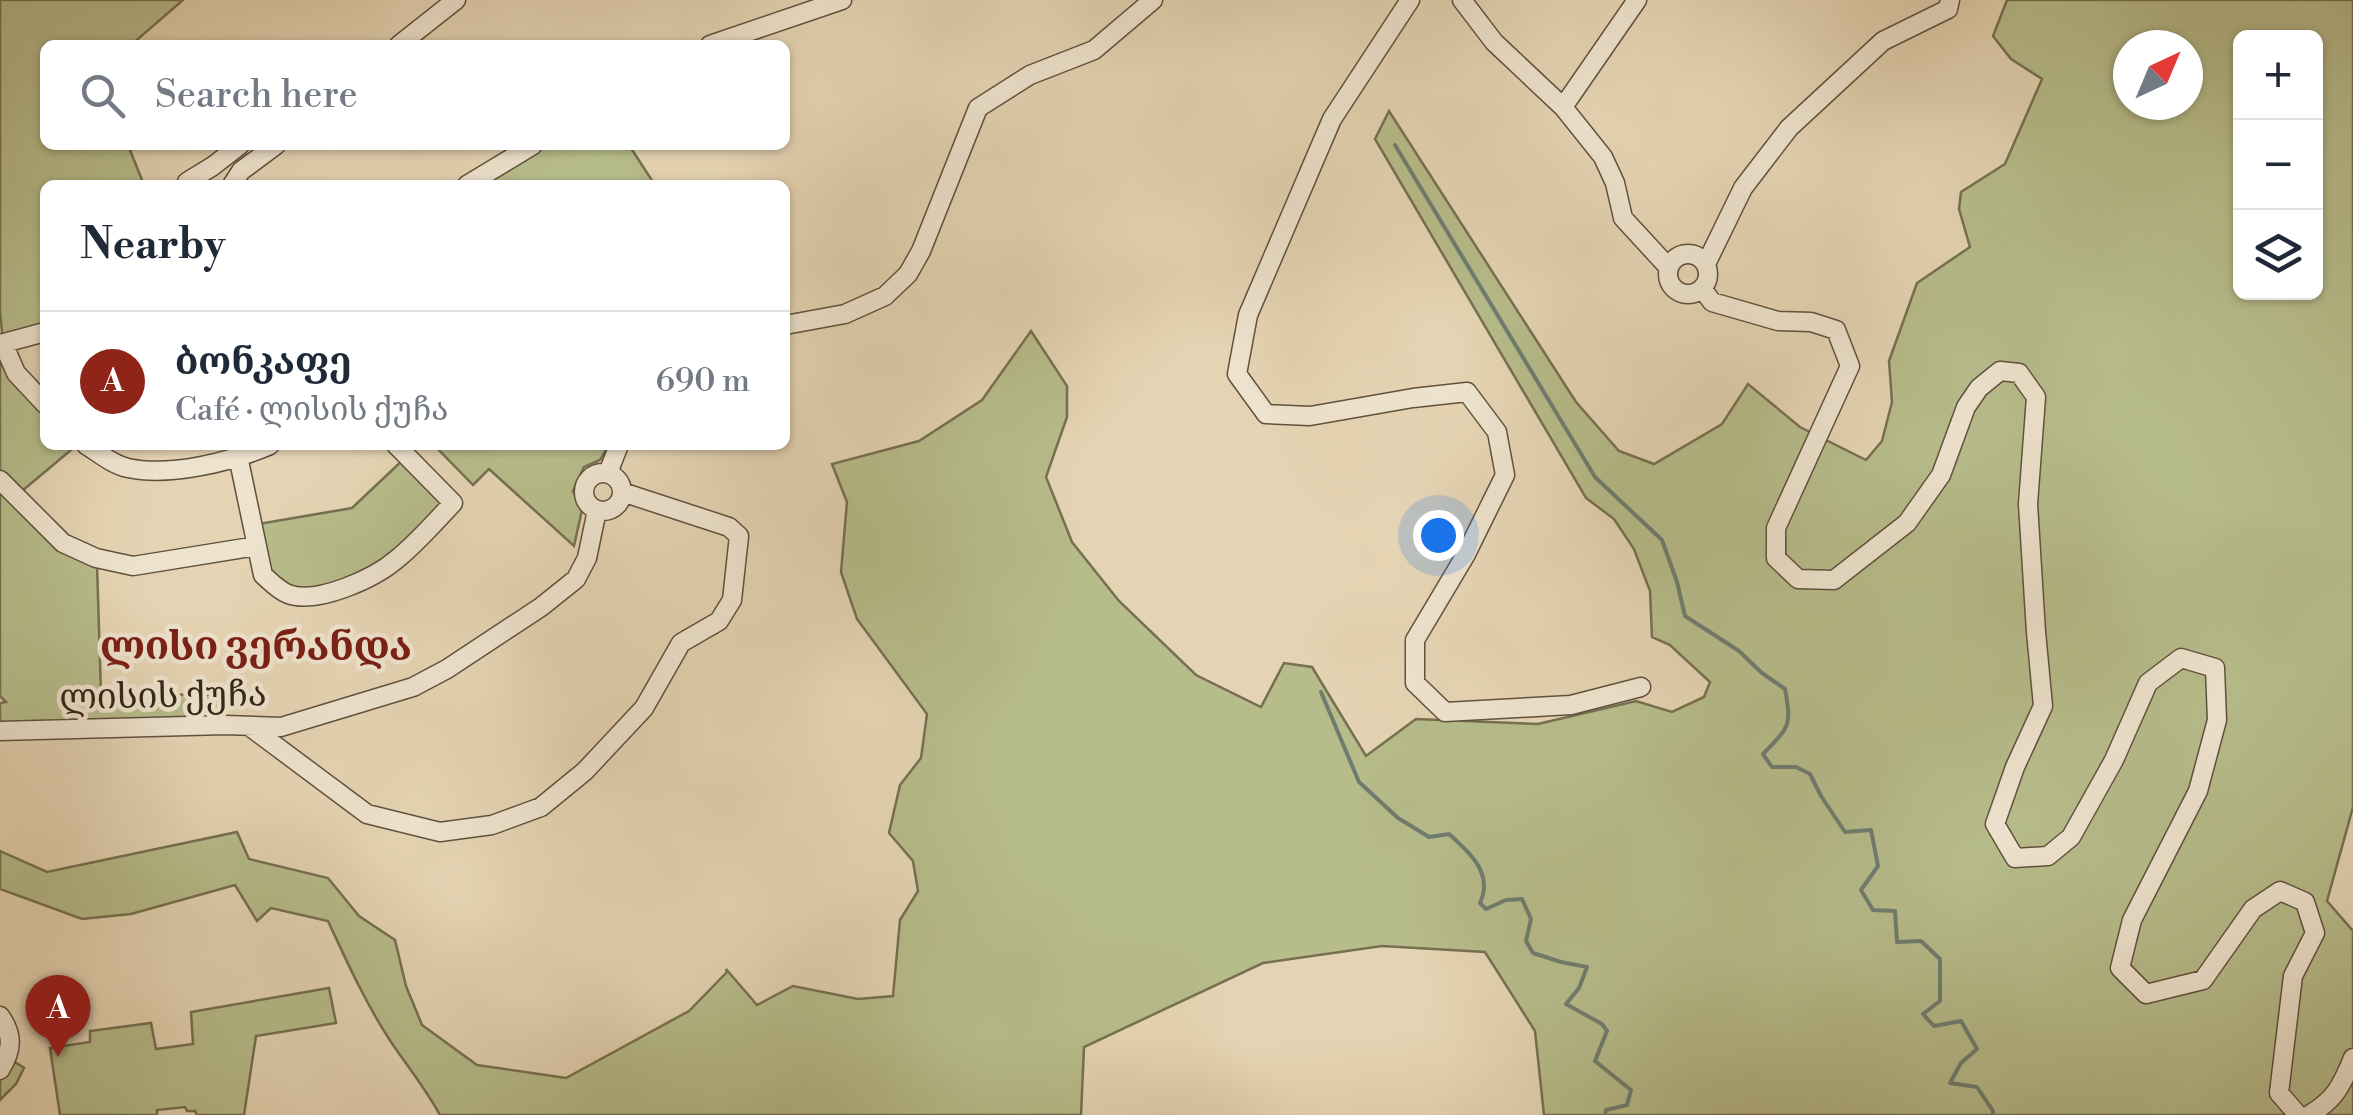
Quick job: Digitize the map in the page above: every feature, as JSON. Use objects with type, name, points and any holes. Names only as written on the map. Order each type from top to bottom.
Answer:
[{"type":"street","points":[[405,40],[456,0]]},
{"type":"street","points":[[725,40],[842,0]]},
{"type":"street","points":[[790,324],[844,314],[885,296],[908,274],[921,251],[978,108],[1030,75],[1094,50],[1153,0]]},
{"type":"street","points":[[1410,0],[1332,119],[1248,315],[1237,374],[1266,414],[1310,416],[1467,392],[1497,432],[1505,475],[1465,556],[1415,640],[1415,683],[1445,712],[1571,705],[1641,687]]},
{"type":"street","points":[[1462,0],[1494,42],[1563,107],[1603,157],[1616,183],[1623,218],[1669,268]]},
{"type":"street","points":[[1563,107],[1637,0]]},
{"type":"street","points":[[1706,264],[1743,188],[1789,128],[1883,41],[1948,9],[1950,0]]},
{"type":"street","points":[[191,180],[234,150]]},
{"type":"street","points":[[235,180],[241,171],[271,150]]},
{"type":"street","points":[[475,180],[525,150]]},
{"type":"street","points":[[1689,254],[1706,264],[1708,277],[1702,288],[1691,294],[1678,291],[1669,281],[1669,268],[1676,257],[1689,254]]},
{"type":"street","points":[[1702,288],[1712,302],[1778,322],[1811,322],[1836,330],[1850,366],[1776,528],[1776,558],[1798,579],[1834,580],[1907,523],[1941,474],[1966,407],[1979,388],[2000,371],[2019,373],[2036,398],[2028,504],[2043,706],[2014,767],[1996,824],[2016,858],[2048,856],[2071,838],[2114,760],[2148,682],[2181,658],[2215,668],[2217,720],[2198,791],[2132,920],[2120,968],[2146,994],[2204,980],[2253,908],[2280,891],[2305,902],[2315,933],[2293,976],[2279,1093],[2298,1115]]},
{"type":"street","points":[[40,333],[2,343],[16,373],[40,399]]},
{"type":"street","points":[[94,450],[124,468],[156,471],[211,464],[255,450]]},
{"type":"street","points":[[238,456],[263,575],[292,596],[314,596],[356,584],[395,562],[453,504],[401,450]]},
{"type":"street","points":[[608,473],[617,450]]},
{"type":"street","points":[[608,473],[619,480],[622,492],[611,510],[597,510],[585,499],[585,483],[592,475],[608,473]]},
{"type":"street","points":[[0,480],[62,543],[96,558],[133,566],[257,546]]},
{"type":"street","points":[[249,726],[367,814],[440,832],[492,825],[541,807],[586,771],[644,708],[681,643],[719,621],[732,600],[739,536],[729,527],[622,492]]},
{"type":"street","name":"ლისის ქუჩა","points":[[0,731],[281,727],[413,688],[447,669],[576,579],[587,558],[597,510]]},
{"type":"street","points":[[0,1016],[7,1024],[10,1051],[0,1070]]},
{"type":"street","points":[[2309,1115],[2326,1105],[2343,1084],[2353,1058]]},
{"type":"green space","points":[[0,0],[183,0],[137,40],[40,40],[40,150],[130,150],[142,180],[40,180],[40,333],[4,343],[40,397],[40,450],[71,450],[16,496],[0,480]]},
{"type":"green space","points":[[2007,0],[2353,0],[2353,807],[2327,901],[2353,931],[2353,1115],[1544,1115],[1535,1031],[1485,952],[1382,946],[1263,963],[1084,1047],[1081,1115],[440,1115],[373,1013],[328,921],[271,908],[257,921],[235,885],[131,914],[82,919],[0,889],[0,851],[47,872],[237,832],[249,859],[328,878],[359,916],[395,940],[406,986],[422,1025],[477,1065],[566,1078],[689,1011],[726,969],[757,1005],[793,986],[858,999],[893,996],[900,920],[918,891],[913,861],[889,833],[900,785],[921,758],[927,714],[857,619],[841,572],[847,502],[832,464],[919,441],[982,400],[1031,331],[1067,386],[1067,417],[1046,477],[1072,542],[1119,601],[1196,675],[1261,707],[1284,663],[1312,667],[1366,756],[1416,719],[1538,724],[1636,701],[1672,712],[1704,697],[1710,682],[1670,645],[1652,637],[1650,591],[1634,549],[1614,519],[1586,498],[1375,139],[1389,111],[1576,402],[1619,451],[1654,464],[1722,424],[1748,384],[1800,427],[1866,460],[1882,441],[1892,402],[1889,361],[1917,283],[1970,247],[1959,209],[1961,192],[2005,164],[2042,79],[2011,59],[1993,36]]},
{"type":"green space","points":[[538,150],[632,150],[652,180],[493,180]]},
{"type":"green space","points":[[439,450],[606,450],[600,460],[584,467],[573,491],[582,510],[574,546],[489,469],[473,485]]},
{"type":"green space","points":[[407,456],[453,503],[395,561],[314,596],[277,588],[253,525],[352,508]]},
{"type":"green space","points":[[0,487],[97,564],[101,694],[221,695],[224,719],[0,724],[0,703],[6,702],[0,696]]},
{"type":"green space","points":[[329,988],[336,1023],[256,1036],[244,1115],[197,1115],[185,1107],[157,1110],[157,1115],[60,1115],[50,1048],[90,1042],[90,1031],[151,1023],[156,1049],[193,1044],[191,1012]]},
{"type":"green space","points":[[15,1062],[24,1068],[16,1084],[0,1100],[0,1080]]},
{"type":"waterway","points":[[1395,145],[1595,477],[1662,540],[1685,616],[1739,651],[1785,689],[1786,726],[1763,754],[1772,767],[1796,767],[1810,774],[1845,832],[1871,830],[1878,866],[1861,890],[1873,910],[1895,911],[1897,942],[1921,941],[1940,959],[1940,1001],[1923,1014],[1934,1026],[1961,1021],[1977,1049],[1961,1063],[1950,1083],[1977,1087],[1993,1115]]},
{"type":"waterway","points":[[1321,692],[1359,782],[1398,818],[1429,837],[1449,834],[1464,848],[1482,873],[1484,892],[1480,903],[1486,909],[1506,900],[1522,899],[1531,919],[1526,941],[1533,953],[1587,967],[1579,988],[1566,1004],[1602,1024],[1607,1031],[1595,1061],[1631,1090],[1627,1105],[1606,1110],[1605,1115]]},
{"type":"place","name":"ბონკაფე","points":[[58,1057]]},
{"type":"district","name":"ლისი ვერანდა","points":[[256,645]]}]
